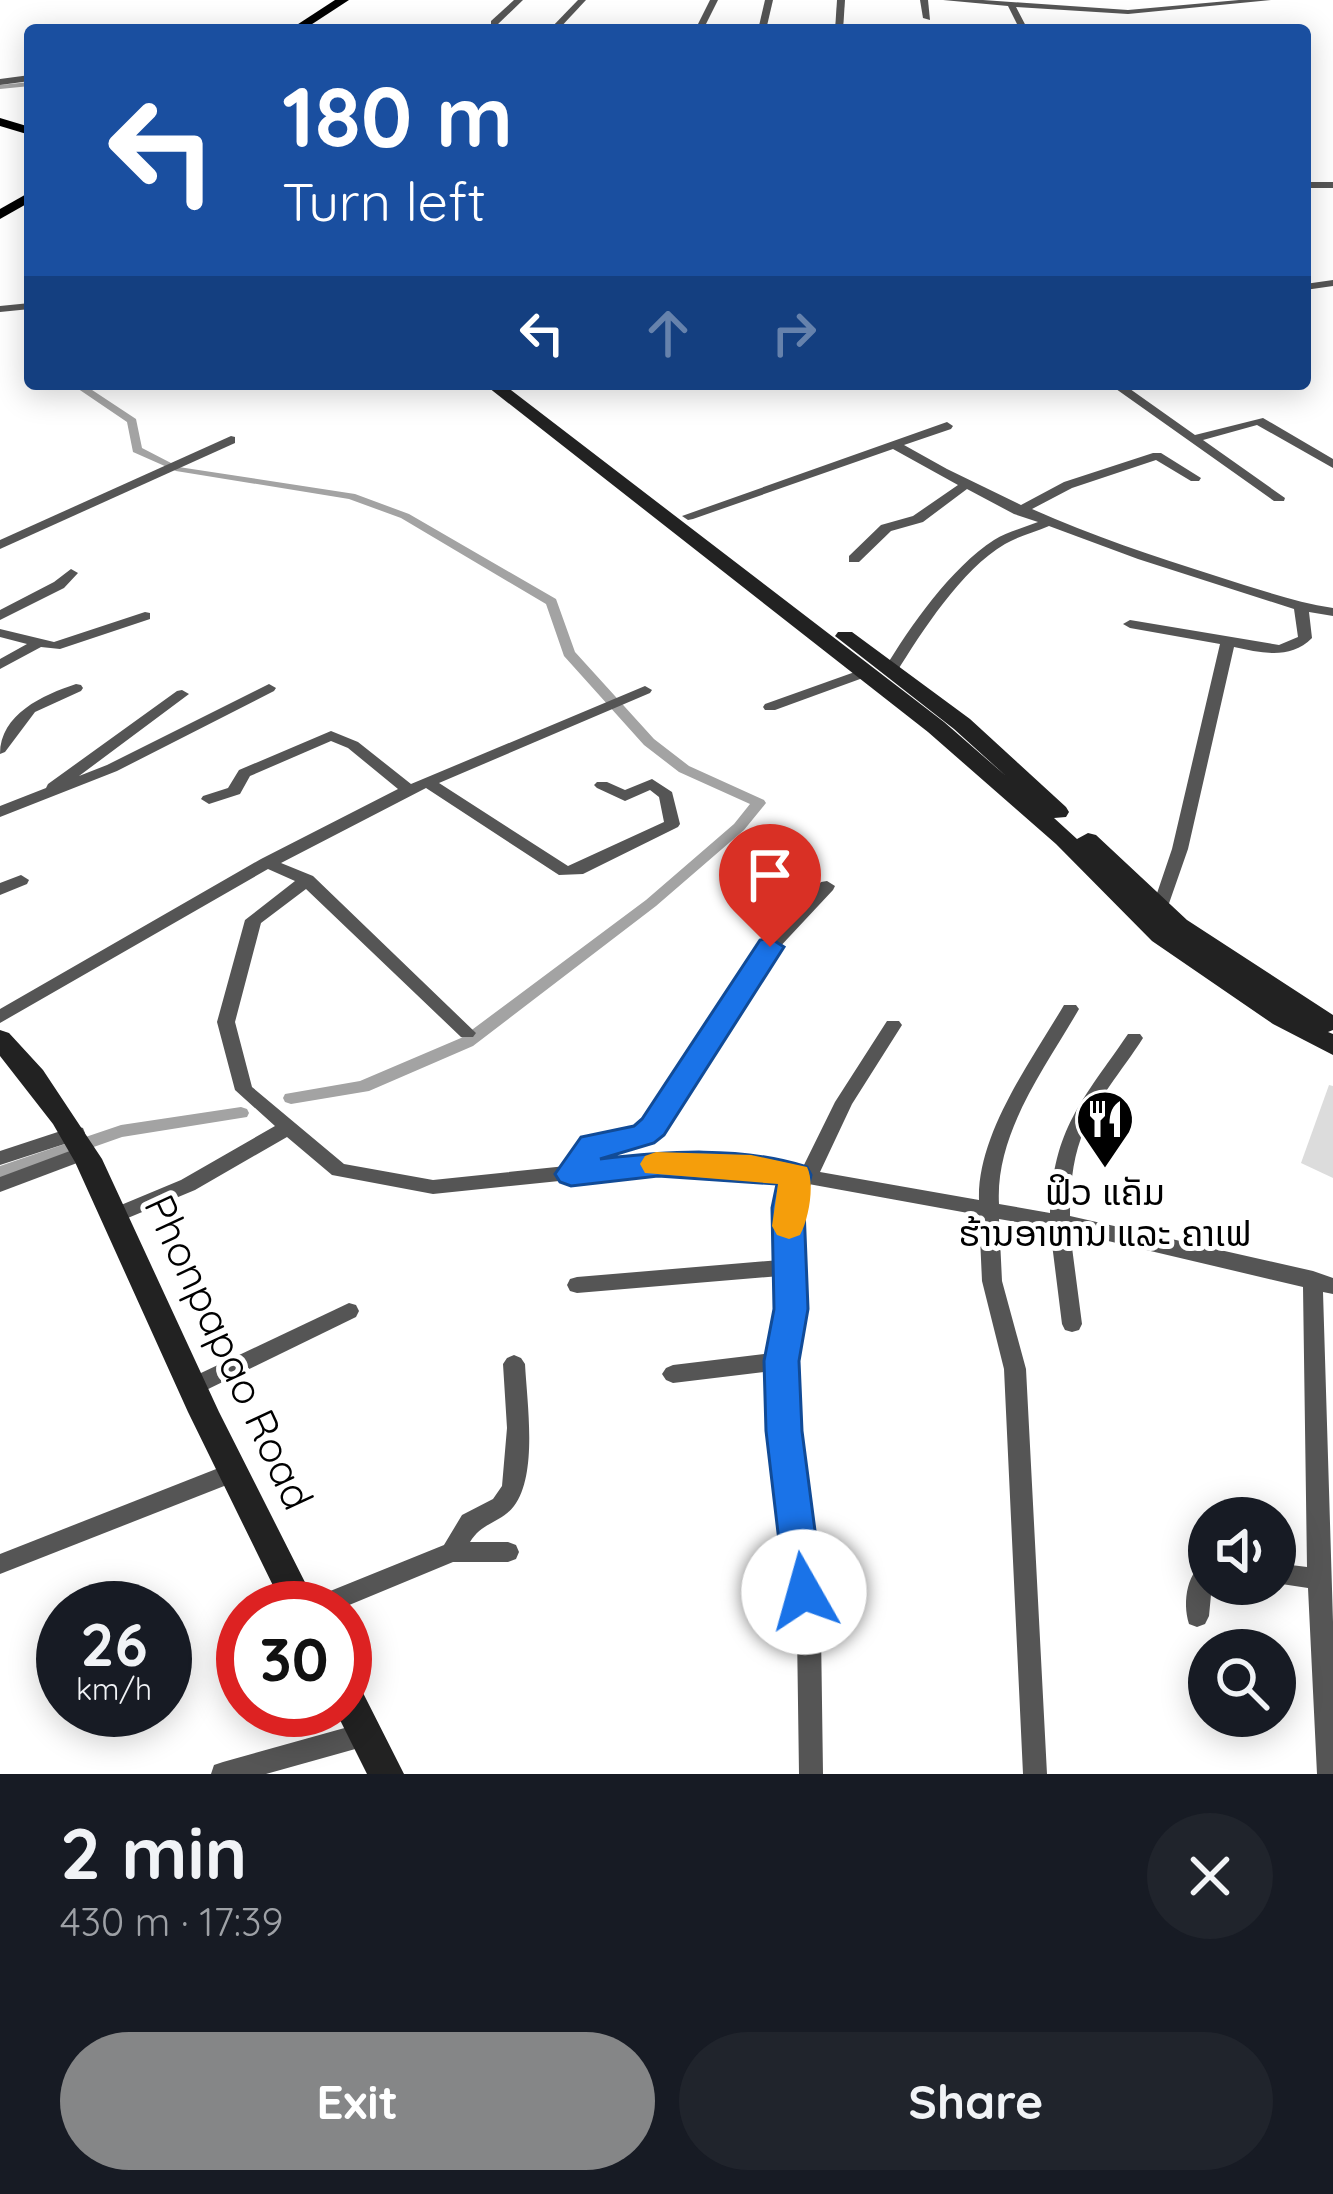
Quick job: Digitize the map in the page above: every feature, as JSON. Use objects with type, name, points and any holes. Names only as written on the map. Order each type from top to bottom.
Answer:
[{"type":"main road","points":[[305,24],[343,0]]},
{"type":"street","points":[[494,23],[520,0]]},
{"type":"street","points":[[560,24],[582,0]]},
{"type":"street","points":[[924,0],[926,18]]},
{"type":"street","points":[[947,0],[1159,11],[1266,0]]},
{"type":"street","points":[[1152,0],[1159,11]]},
{"type":"street","points":[[1011,5],[1021,24]]},
{"type":"street","points":[[500,390],[937,727],[1064,839],[1161,935],[1282,1018],[1333,1046]]},
{"type":"street","points":[[522,390],[962,724],[1178,926],[1333,1027]]},
{"type":"street","points":[[1124,390],[1280,498]]},
{"type":"street","points":[[1193,439],[1259,421],[1333,464]]},
{"type":"street","points":[[688,516],[947,426]]},
{"type":"street","points":[[0,545],[231,440]]},
{"type":"street","points":[[893,444],[964,486],[1045,524],[1300,607],[1333,612]]},
{"type":"street","points":[[1019,511],[1068,485],[1157,456],[1195,478]]},
{"type":"street","points":[[854,559],[886,528],[918,519],[964,486]]},
{"type":"street","points":[[891,670],[912,635],[947,594],[1002,540],[1045,524]]},
{"type":"street","points":[[0,616],[59,585],[70,573]]},
{"type":"street","points":[[1130,624],[1284,651],[1305,638],[1300,607]]},
{"type":"street","points":[[0,634],[55,646],[145,616]]},
{"type":"street","points":[[1160,908],[1180,849],[1228,641]]},
{"type":"street","points":[[0,665],[38,644]]},
{"type":"street","points":[[770,707],[866,672]]},
{"type":"street","points":[[0,749],[30,710],[76,688]]},
{"type":"street","points":[[0,812],[112,768],[269,688]]},
{"type":"street","points":[[0,1017],[267,863],[409,790],[645,690]]},
{"type":"street","points":[[48,792],[89,757],[182,694]]},
{"type":"street","points":[[209,800],[234,790],[244,773],[331,736],[353,746],[409,790]]},
{"type":"street","points":[[428,783],[565,871],[577,870],[672,824],[666,795],[652,784],[625,796],[602,784]]},
{"type":"street","points":[[267,863],[307,880],[466,1033]]},
{"type":"street","points":[[0,890],[21,880]]},
{"type":"street","points":[[307,880],[253,920],[226,1022],[244,1090],[339,1170],[433,1186],[658,1164],[751,1167],[989,1209],[1323,1282],[1319,1579],[1329,1774]]},
{"type":"street","points":[[571,1174],[592,1146],[643,1135],[653,1127],[770,947],[826,886]]},
{"type":"street","points":[[1035,1774],[1015,1370],[992,1281],[988,1183],[1004,1125],[1070,1010]]},
{"type":"street","points":[[812,1774],[809,1632],[784,1431],[782,1361],[791,1309],[788,1208],[844,1102],[893,1025]]},
{"type":"street","points":[[1072,1324],[1059,1224],[1069,1144],[1081,1116],[1134,1038]]},
{"type":"street","name":"Phonpapao Road","points":[[0,1039],[82,1145],[192,1387],[288,1581]]},
{"type":"street","points":[[116,1215],[188,1185],[289,1127]]},
{"type":"street","points":[[0,1158],[82,1145]]},
{"type":"street","points":[[0,1185],[82,1145]]},
{"type":"street","points":[[577,1285],[790,1268]]},
{"type":"street","points":[[192,1387],[349,1311]]},
{"type":"street","points":[[673,1374],[782,1361]]},
{"type":"street","points":[[452,1552],[470,1522],[501,1506],[514,1489],[518,1428],[514,1364]]},
{"type":"street","points":[[0,1564],[234,1472]]},
{"type":"street","points":[[372,1585],[452,1552],[508,1552]]},
{"type":"street","points":[[1296,1576],[1319,1579]]},
{"type":"street","points":[[1197,1616],[1198,1605]]},
{"type":"street","points":[[224,1774],[355,1737]]},
{"type":"street","points":[[368,1737],[386,1774]]},
{"type":"shaded area","points":[[1329,1085],[1333,1086],[1333,1178],[1301,1163]]},
{"type":"waterway","points":[[0,87],[24,85]]},
{"type":"waterway","points":[[85,390],[132,421],[137,450],[167,465]]},
{"type":"waterway","points":[[176,468],[351,496],[405,516],[552,602],[569,653],[649,742],[684,769],[759,803],[739,827],[651,903],[467,1042],[363,1087],[291,1098]]},
{"type":"waterway","points":[[0,1173],[121,1131],[241,1113]]},
{"type":"slow traffic","points":[[656,1164],[751,1167],[795,1175],[789,1226]]},
{"type":"place","name":"ຟິວ ແຄັມ ຮ້ານອາຫານ ແລະ ຄາເຟ","points":[[1105,1170]]},
{"type":"route","points":[[770,947],[653,1127],[635,1138],[592,1146],[571,1174],[658,1164],[751,1167],[795,1175],[788,1208],[791,1309],[782,1361],[784,1431],[804,1592]]}]
